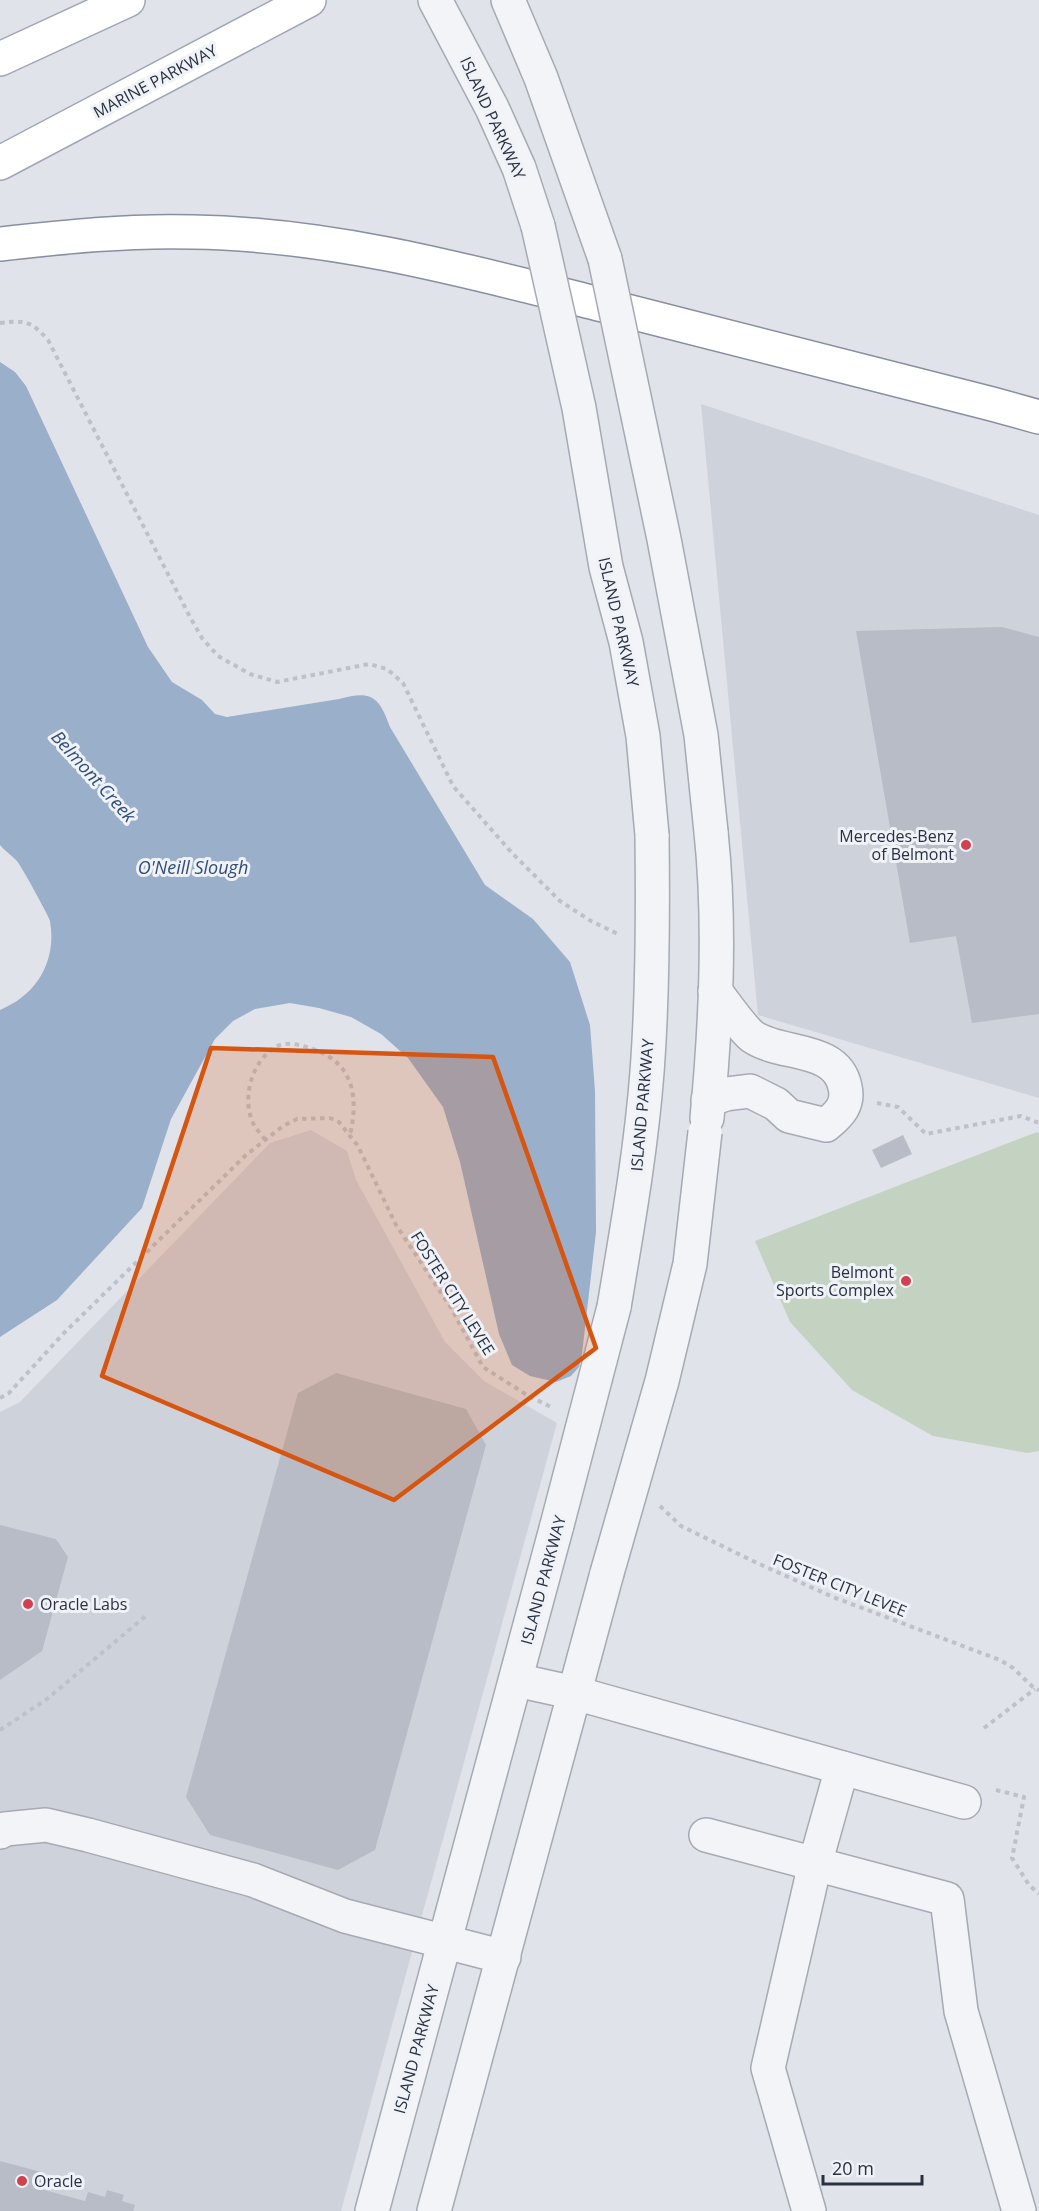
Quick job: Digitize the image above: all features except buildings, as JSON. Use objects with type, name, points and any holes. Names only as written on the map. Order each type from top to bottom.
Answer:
[{"type":"main road","points":[[0,59],[128,0]]},
{"type":"main road","name":"MARINE PARKWAY","points":[[0,163],[309,0]]},
{"type":"main road","points":[[0,244],[120,232],[193,231],[264,236],[338,246],[500,279],[1039,417]]},
{"type":"street","name":"ISLAND PARKWAY","points":[[372,2211],[612,1321],[632,1202],[647,1073],[652,951],[652,835],[643,736],[626,642],[606,567],[579,408],[538,226],[519,168],[492,108],[435,0]]},
{"type":"street","points":[[434,2211],[607,1573],[662,1381],[690,1264],[707,1116],[715,991],[715,872],[711,832],[700,735],[664,538],[605,259],[541,78],[508,0]]},
{"type":"street","points":[[707,1116],[726,1094],[750,1091],[776,1104],[789,1116],[826,1125],[840,1114],[847,1098],[843,1076],[826,1059],[764,1043],[751,1036],[715,991]]},
{"type":"street","points":[[516,1680],[575,1693],[842,1768],[977,1796]]},
{"type":"street","points":[[809,2211],[768,2068],[815,1864],[842,1768]]},
{"type":"street","points":[[0,1832],[5,1829],[46,1825],[88,1835],[253,1880],[345,1916],[504,1957]]},
{"type":"street","points":[[706,1835],[946,1899],[961,2012],[1019,2211]]},
{"type":"path","points":[[0,323],[16,321],[35,325],[48,340],[190,617],[202,638],[218,656],[250,674],[277,682],[369,664],[387,669],[403,683],[453,786],[512,853],[560,901],[591,921],[625,937]]},
{"type":"path","points":[[265,1140],[254,1124],[248,1106],[250,1084],[259,1063],[277,1046],[293,1044],[316,1049],[332,1057],[347,1074],[354,1092],[355,1113],[350,1136]]},
{"type":"path","points":[[847,1098],[898,1107],[926,1134],[1021,1116],[1039,1123]]},
{"type":"path","name":"FOSTER CITY LEVEE","points":[[0,1398],[9,1393],[64,1333],[246,1155],[283,1126],[297,1119],[330,1118],[339,1122],[358,1146],[396,1225],[451,1308],[483,1367],[527,1395],[559,1411]]},
{"type":"path","name":"FOSTER CITY LEVEE","points":[[655,1501],[681,1526],[832,1597],[1000,1660],[1013,1668],[1037,1690]]},
{"type":"path","points":[[0,1730],[47,1700],[147,1615]]},
{"type":"path","points":[[984,1728],[1037,1690]]},
{"type":"path","points":[[977,1796],[1024,1797],[1012,1858],[1029,1885],[1039,1894]]},
{"type":"highlighted area","points":[[211,1048],[493,1057],[596,1348],[394,1500],[102,1376]]},
{"type":"shaded area","points":[[701,404],[1039,515],[1039,1098],[758,1015]]},
{"type":"shaded area","points":[[311,1130],[347,1151],[356,1180],[445,1342],[484,1381],[557,1423],[341,2211],[0,2211],[0,1412],[20,1402],[270,1143]]},
{"type":"green space","name":"Belmont Sports Complex","points":[[1039,1133],[1039,1451],[1027,1453],[933,1436],[852,1390],[790,1322],[755,1241]]},
{"type":"water","name":"O'Neill Slough","points":[[0,362],[15,372],[26,386],[148,647],[172,682],[202,700],[215,714],[227,717],[350,696],[359,695],[372,698],[382,708],[390,727],[485,885],[533,919],[570,962],[590,1025],[595,1091],[596,1232],[582,1354],[579,1367],[571,1376],[556,1382],[530,1376],[512,1365],[499,1334],[460,1162],[443,1107],[408,1058],[381,1034],[351,1017],[290,1003],[255,1009],[233,1021],[215,1039],[171,1119],[142,1208],[57,1300],[0,1337],[0,1010],[13,1004],[24,995],[42,975],[50,950],[51,936],[50,921],[29,881],[17,861],[0,845]]},
{"type":"place","name":"Mercedes-Benz of Belmont","points":[[966,845]]},
{"type":"place","name":"Belmont Sports Complex","points":[[906,1281]]},
{"type":"place","name":"Oracle Labs","points":[[28,1604]]},
{"type":"place","name":"Oracle","points":[[22,2181]]},
{"type":"water label","name":"Belmont Creek","points":[[94,776]]}]
